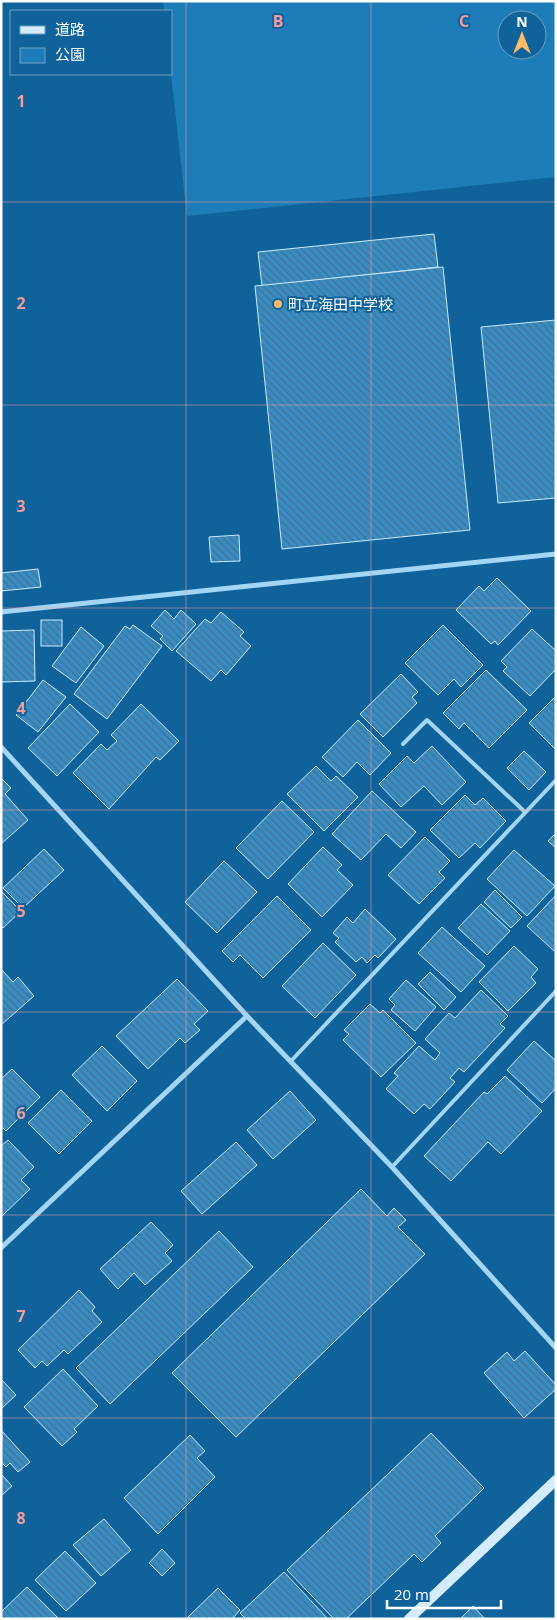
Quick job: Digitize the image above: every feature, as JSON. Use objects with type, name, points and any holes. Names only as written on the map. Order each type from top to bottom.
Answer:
[{"type":"street","points":[[1,612],[556,554]]},
{"type":"street","points":[[1,747],[247,1016],[392,1167],[556,1348]]},
{"type":"street","points":[[1,1248],[247,1016]]},
{"type":"street","points":[[409,1619],[556,1480]]},
{"type":"lane","points":[[403,744],[427,720],[525,812]]},
{"type":"lane","points":[[290,1061],[556,780]]},
{"type":"lane","points":[[392,1167],[556,991]]},
{"type":"green space","points":[[163,1],[556,1],[556,177],[187,216],[171,75],[172,10],[164,10]]},
{"type":"building","points":[[434,234],[438,267],[262,286],[258,252]]},
{"type":"building","points":[[443,267],[470,530],[282,549],[255,286]]},
{"type":"building","points":[[556,320],[556,498],[498,503],[481,327]]},
{"type":"building","points":[[239,535],[240,561],[211,562],[209,537]]},
{"type":"building","points":[[38,569],[41,587],[1,591],[1,573]]},
{"type":"building","points":[[497,578],[531,611],[498,645],[495,641],[491,644],[456,610],[479,586],[484,591]]},
{"type":"building","points":[[165,610],[174,619],[181,610],[196,624],[172,651],[160,639],[163,636],[151,626]]},
{"type":"building","points":[[221,612],[244,632],[240,636],[251,646],[226,675],[221,670],[211,681],[176,651],[205,619],[211,623]]},
{"type":"building","points":[[41,620],[62,620],[62,646],[41,646]]},
{"type":"building","points":[[133,625],[162,646],[107,719],[74,694],[125,626],[130,629]]},
{"type":"building","points":[[443,625],[483,665],[461,687],[454,679],[438,695],[405,663]]},
{"type":"building","points":[[81,627],[104,646],[76,683],[52,666]]},
{"type":"building","points":[[532,629],[556,651],[556,669],[530,696],[503,671],[507,667],[501,661]]},
{"type":"building","points":[[34,630],[35,681],[1,682],[1,631]]},
{"type":"building","points":[[486,670],[527,710],[489,748],[464,723],[459,729],[443,713]]},
{"type":"building","points":[[401,674],[418,692],[412,697],[417,703],[383,737],[360,714]]},
{"type":"building","points":[[43,680],[66,697],[38,732],[16,715]]},
{"type":"building","points":[[556,696],[556,749],[555,749],[529,723]]},
{"type":"building","points":[[70,704],[99,732],[57,776],[28,748]]},
{"type":"building","points":[[141,704],[179,741],[160,760],[156,757],[109,809],[73,773],[101,744],[107,750],[117,741],[111,735]]},
{"type":"building","points":[[358,720],[391,753],[370,775],[357,762],[343,777],[322,757]]},
{"type":"building","points":[[432,746],[466,782],[442,805],[424,786],[401,807],[379,784],[407,756],[414,763]]},
{"type":"building","points":[[524,751],[546,772],[529,790],[507,768]]},
{"type":"building","points":[[316,766],[331,781],[336,776],[358,797],[324,831],[287,794]]},
{"type":"building","points":[[1,778],[11,788],[5,794],[28,820],[1,844]]},
{"type":"building","points":[[372,791],[416,832],[401,848],[386,834],[361,860],[332,834]]},
{"type":"building","points":[[465,795],[475,805],[483,798],[506,821],[480,848],[475,843],[459,858],[430,830]]},
{"type":"building","points":[[282,801],[314,832],[268,879],[236,848]]},
{"type":"building","points":[[556,833],[556,848],[548,841]]},
{"type":"building","points":[[425,837],[450,861],[439,872],[445,878],[419,904],[388,875]]},
{"type":"building","points":[[323,847],[342,865],[337,870],[353,885],[322,917],[288,884]]},
{"type":"building","points":[[44,849],[64,870],[23,908],[3,888]]},
{"type":"building","points":[[514,850],[555,886],[527,916],[487,879]]},
{"type":"building","points":[[224,861],[257,892],[217,933],[185,902]]},
{"type":"building","points":[[495,890],[522,917],[511,928],[484,902]]},
{"type":"building","points":[[1,891],[21,911],[3,928],[1,926]]},
{"type":"building","points":[[556,895],[556,949],[554,951],[527,926]]},
{"type":"building","points":[[277,896],[311,930],[263,978],[240,955],[233,962],[222,951]]},
{"type":"building","points":[[481,904],[510,931],[487,955],[458,928]]},
{"type":"building","points":[[365,909],[396,939],[378,958],[375,955],[367,963],[362,957],[356,962],[335,942],[339,938],[333,933],[347,917],[353,923]]},
{"type":"building","points":[[442,927],[485,966],[461,992],[418,953]]},
{"type":"building","points":[[323,943],[356,975],[315,1018],[282,986]]},
{"type":"building","points":[[514,946],[538,969],[531,977],[536,983],[508,1011],[479,982]]},
{"type":"building","points":[[1,969],[13,982],[18,977],[34,996],[1,1025]]},
{"type":"building","points":[[430,972],[456,997],[444,1010],[418,984]]},
{"type":"building","points":[[177,979],[208,1011],[194,1024],[200,1030],[185,1043],[180,1038],[148,1069],[116,1036]]},
{"type":"building","points":[[406,980],[436,1007],[415,1031],[391,1010],[395,1005],[389,999]]},
{"type":"building","points":[[481,990],[508,1016],[500,1024],[505,1028],[464,1072],[459,1068],[450,1078],[455,1082],[430,1109],[424,1104],[414,1114],[386,1089],[398,1076],[394,1073],[419,1046],[435,1060],[440,1053],[425,1039],[449,1013],[455,1018]]},
{"type":"building","points":[[370,1004],[380,1013],[383,1010],[416,1043],[381,1077],[343,1040],[349,1034],[344,1030]]},
{"type":"building","points":[[534,1041],[556,1061],[556,1088],[542,1103],[507,1070]]},
{"type":"building","points":[[102,1046],[137,1081],[107,1111],[72,1075]]},
{"type":"building","points":[[12,1069],[40,1097],[6,1131],[1,1126],[1,1079]]},
{"type":"building","points":[[505,1076],[542,1111],[501,1154],[488,1142],[451,1181],[424,1156],[484,1092],[487,1094]]},
{"type":"building","points":[[61,1090],[92,1121],[59,1154],[28,1123]]},
{"type":"building","points":[[290,1091],[316,1120],[273,1159],[247,1130]]},
{"type":"building","points":[[8,1140],[34,1167],[21,1180],[30,1189],[1,1217],[1,1146]]},
{"type":"building","points":[[236,1142],[257,1165],[202,1214],[181,1191]]},
{"type":"building","points":[[361,1189],[387,1216],[394,1208],[406,1220],[398,1227],[425,1254],[236,1437],[172,1373]]},
{"type":"building","points":[[151,1222],[173,1245],[165,1253],[172,1261],[145,1285],[134,1273],[118,1289],[100,1269]]},
{"type":"building","points":[[219,1231],[253,1267],[110,1404],[76,1368]]},
{"type":"building","points":[[79,1290],[95,1307],[92,1311],[102,1322],[68,1354],[64,1350],[47,1366],[42,1361],[35,1368],[18,1350]]},
{"type":"building","points":[[525,1351],[556,1385],[556,1389],[524,1418],[484,1373],[507,1352],[514,1361]]},
{"type":"building","points":[[63,1369],[98,1406],[74,1429],[77,1432],[62,1446],[24,1407]]},
{"type":"building","points":[[1,1379],[16,1395],[1,1409]]},
{"type":"building","points":[[2,1431],[30,1462],[18,1472],[10,1463],[6,1467],[1,1462]]},
{"type":"building","points":[[431,1433],[484,1488],[435,1536],[441,1543],[422,1562],[414,1554],[346,1619],[334,1619],[287,1570]]},
{"type":"building","points":[[190,1435],[205,1451],[197,1458],[215,1477],[158,1534],[124,1498]]},
{"type":"building","points":[[1,1474],[12,1486],[1,1496]]},
{"type":"building","points":[[104,1519],[131,1550],[101,1576],[73,1545]]},
{"type":"building","points":[[162,1549],[175,1563],[162,1576],[149,1563]]},
{"type":"building","points":[[65,1551],[96,1583],[66,1611],[35,1580]]},
{"type":"building","points":[[284,1572],[328,1619],[246,1619],[240,1613]]},
{"type":"building","points":[[27,1587],[58,1618],[1,1619],[1,1612]]},
{"type":"building","points":[[218,1588],[240,1610],[232,1619],[186,1619]]},
{"type":"building","points":[[473,1606],[485,1619],[460,1619]]},
{"type":"place","name":"町立海田中学校","points":[[278,304]]}]
